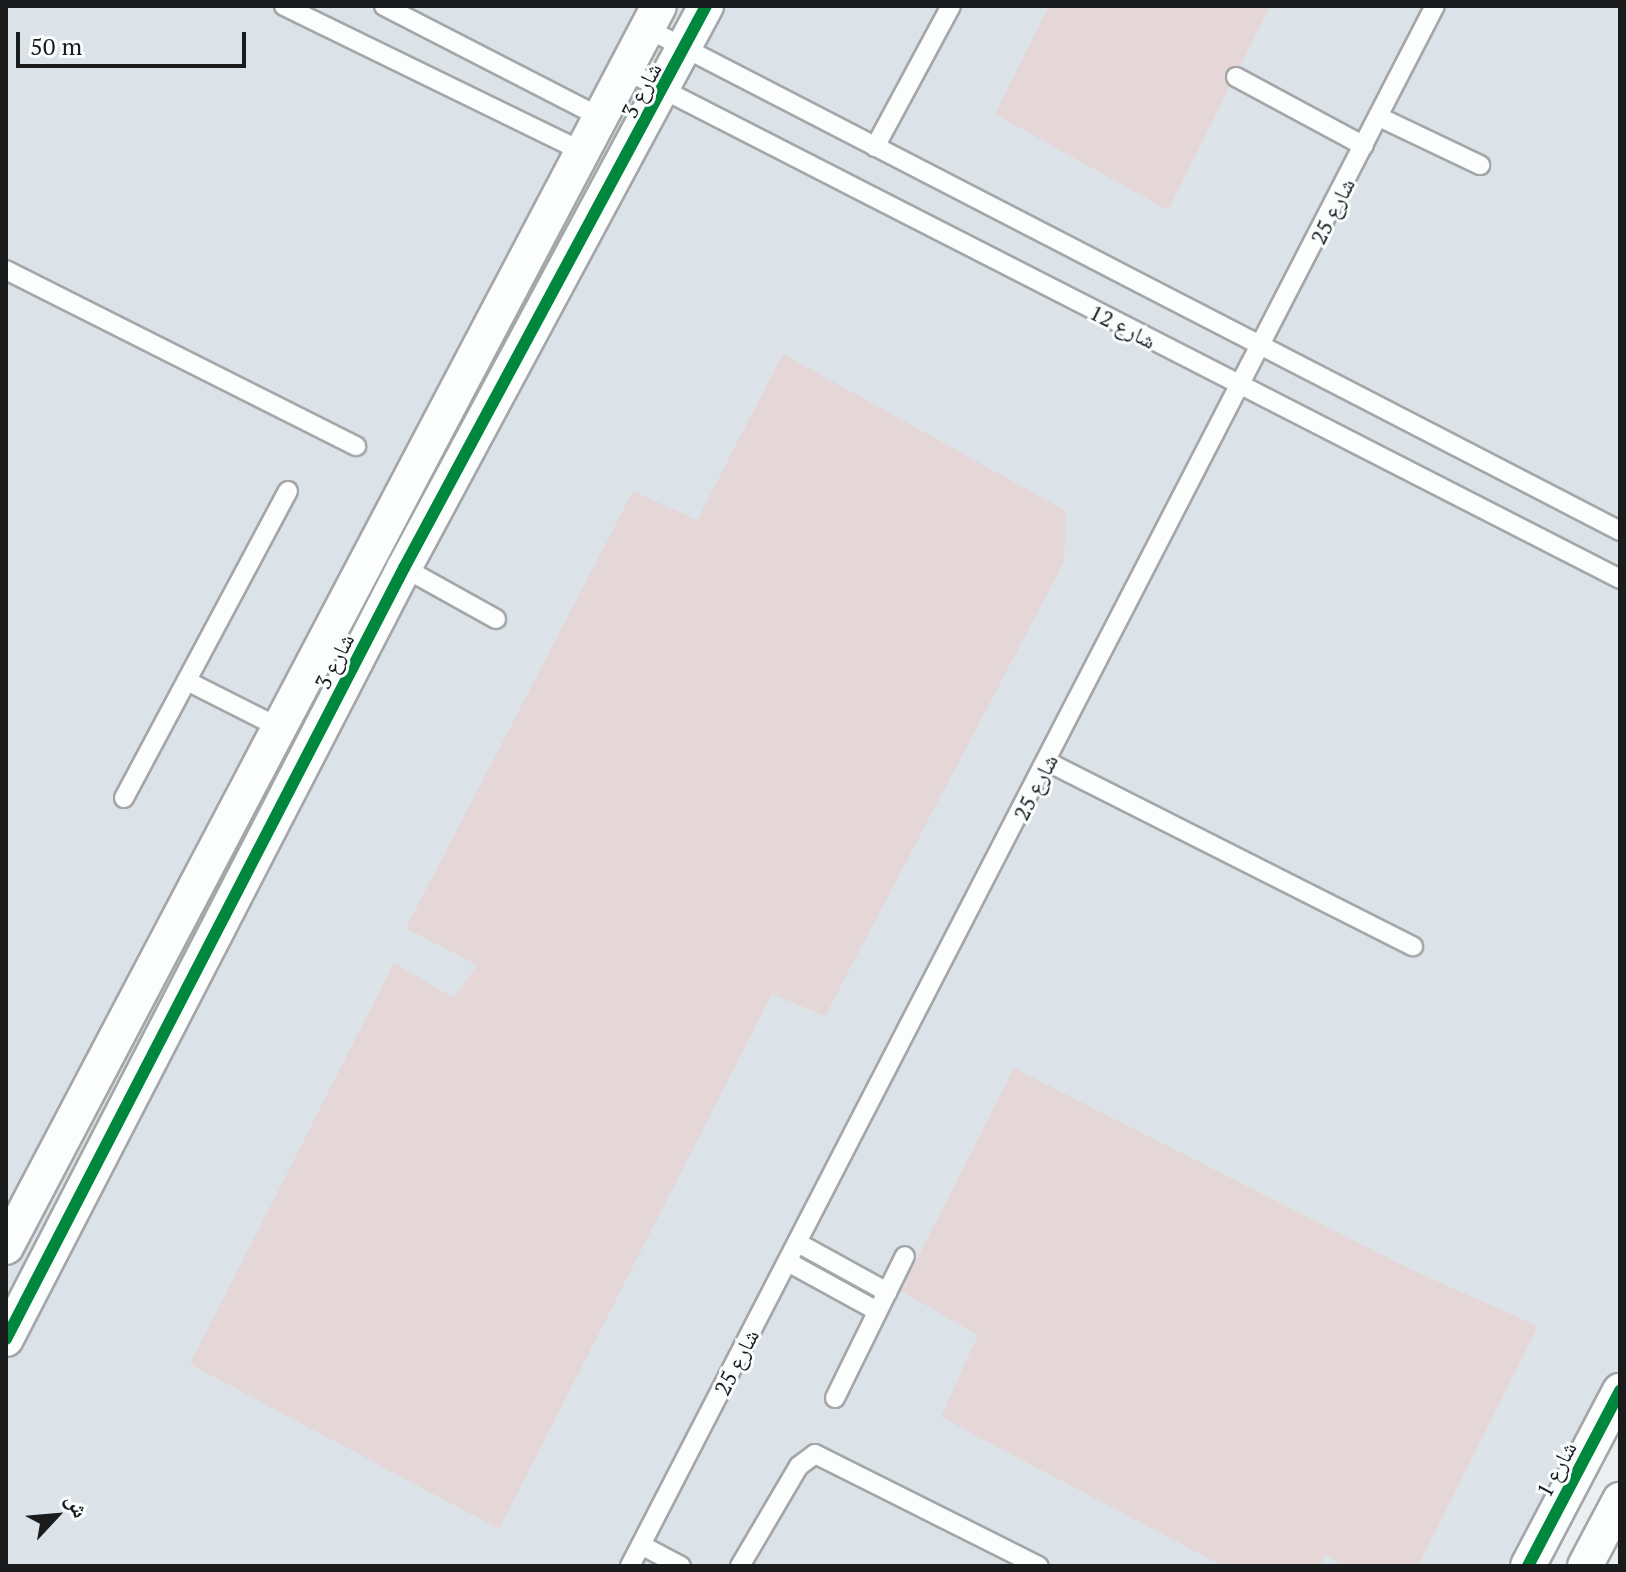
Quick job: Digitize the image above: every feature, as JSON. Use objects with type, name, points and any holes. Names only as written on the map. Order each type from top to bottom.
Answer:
[{"type":"street","name":"شارع 3","points":[[6,1339],[17,1293],[183,997],[404,568],[664,90],[706,6]]},
{"type":"street","name":"شارع 3","points":[[6,1247],[653,18]]},
{"type":"street","points":[[147,978],[183,997]]},
{"type":"street","name":"شارع 1","points":[[1528,1566],[1620,1391]]},
{"type":"street","points":[[1585,1566],[1620,1500]]},
{"type":"lane","points":[[284,6],[584,152]]},
{"type":"lane","points":[[384,6],[602,118]]},
{"type":"lane","points":[[875,147],[951,6]]},
{"type":"lane","name":"شارع 25","points":[[630,1566],[1262,349],[1435,6]]},
{"type":"lane","name":"شارع 12","points":[[653,18],[685,49],[1620,531]]},
{"type":"lane","name":"شارع 12","points":[[627,71],[1620,579]]},
{"type":"lane","points":[[1236,77],[1364,146]]},
{"type":"lane","points":[[1379,117],[1480,165]]},
{"type":"lane","points":[[6,270],[356,446]]},
{"type":"lane","points":[[124,798],[288,491]]},
{"type":"lane","points":[[372,550],[496,619]]},
{"type":"lane","points":[[187,681],[278,727]]},
{"type":"lane","points":[[1048,762],[1413,946]]},
{"type":"lane","points":[[798,1243],[887,1292]]},
{"type":"lane","points":[[835,1398],[905,1256]]},
{"type":"lane","points":[[788,1262],[877,1311]]},
{"type":"lane","points":[[740,1566],[802,1460],[815,1454],[1039,1566]]},
{"type":"lane","points":[[641,1545],[681,1566]]},
{"type":"shaded area","points":[[6,6],[1620,6],[1620,1431],[1550,1566],[6,1566]]},
{"type":"building","points":[[1049,6],[1270,6],[1168,210],[995,114]]},
{"type":"building","points":[[783,354],[1066,511],[1064,562],[825,1016],[772,994],[499,1529],[190,1364],[394,963],[454,998],[477,965],[406,928],[633,491],[697,520]]},
{"type":"building","points":[[1014,1068],[1412,1270],[1538,1326],[1418,1566],[1343,1566],[1326,1554],[1320,1566],[1223,1566],[941,1417],[978,1335],[901,1291]]},
{"type":"cycle path","points":[[6,1339],[404,568],[706,6]]},
{"type":"cycle path","points":[[1528,1566],[1620,1391]]}]
